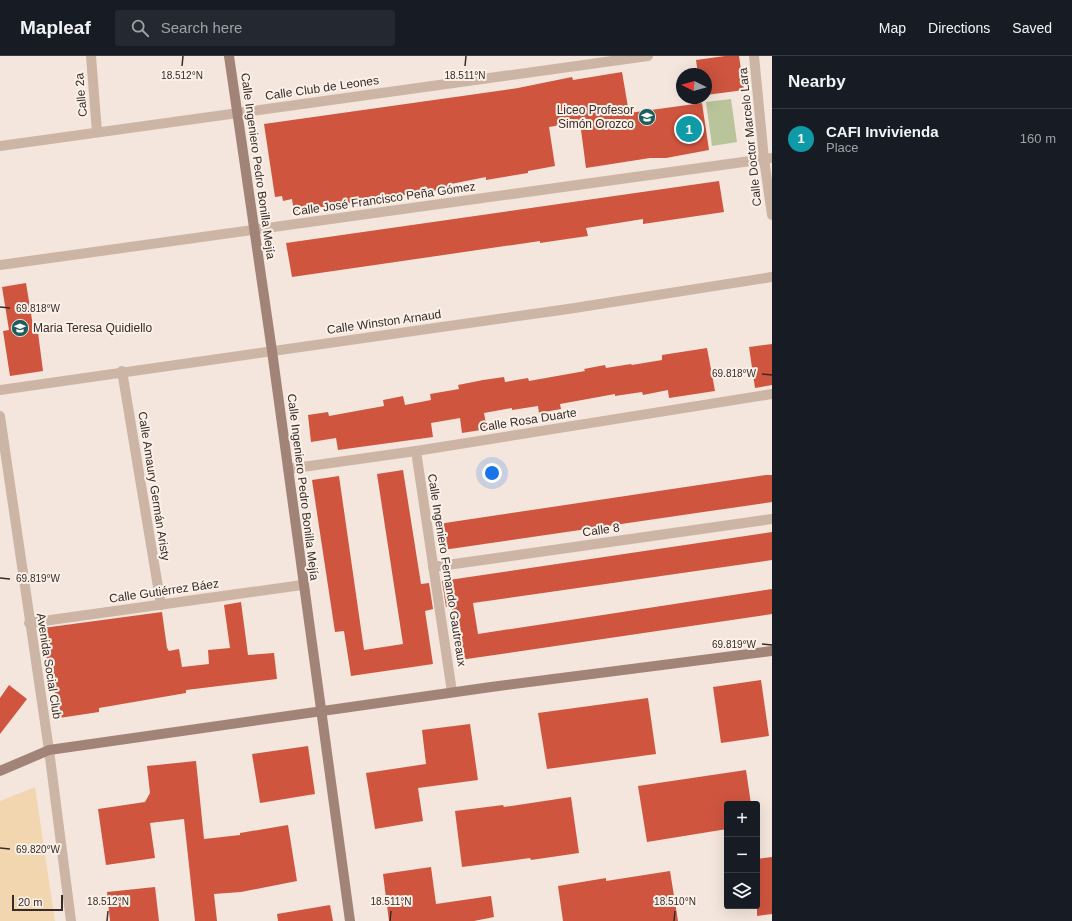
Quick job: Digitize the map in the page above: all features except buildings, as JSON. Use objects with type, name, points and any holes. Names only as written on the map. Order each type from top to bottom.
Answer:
[{"type":"street","name":"Calle 2a","points":[[91,56],[97,132]]},
{"type":"street","name":"Calle Ingeniero Pedro Bonilla Mejía","points":[[229,56],[253,231],[272,351],[302,585],[350,921]]},
{"type":"street","name":"Calle Club de Leones","points":[[0,146],[632,57],[648,56]]},
{"type":"street","name":"Calle Doctor Marcelo Lara","points":[[754,56],[768,158],[772,215]]},
{"type":"street","name":"Calle José Francisco Peña Gómez","points":[[0,265],[253,231],[768,158]]},
{"type":"street","name":"Calle Winston Arnaud","points":[[0,390],[122,371],[568,309],[772,277]]},
{"type":"street","name":"Calle Amaury Germán Aristy","points":[[122,371],[161,605]]},
{"type":"street","name":"Calle Rosa Duarte","points":[[288,469],[416,451],[772,394]]},
{"type":"street","name":"Avenida Social Club","points":[[0,416],[29,623],[49,750],[71,921]]},
{"type":"street","name":"Calle Ingeniero Fernando Gautreaux","points":[[416,451],[452,692]]},
{"type":"street","name":"Calle 8","points":[[433,567],[772,519]]},
{"type":"street","name":"Calle Gutiérrez Báez","points":[[29,623],[302,585]]},
{"type":"street","points":[[0,771],[49,750],[452,692],[772,651]]},
{"type":"green space","points":[[731,99],[737,142],[712,146],[706,104],[712,104],[712,101]]},
{"type":"sand","points":[[35,787],[55,921],[0,921],[0,801]]},
{"type":"place","name":"Liceo Profesor Simón Orozco","points":[[647,117]]},
{"type":"place","name":"CAFI Invivienda","points":[[689,129]]},
{"type":"place","name":"Maria Teresa Quidiello","points":[[20,328]]}]
